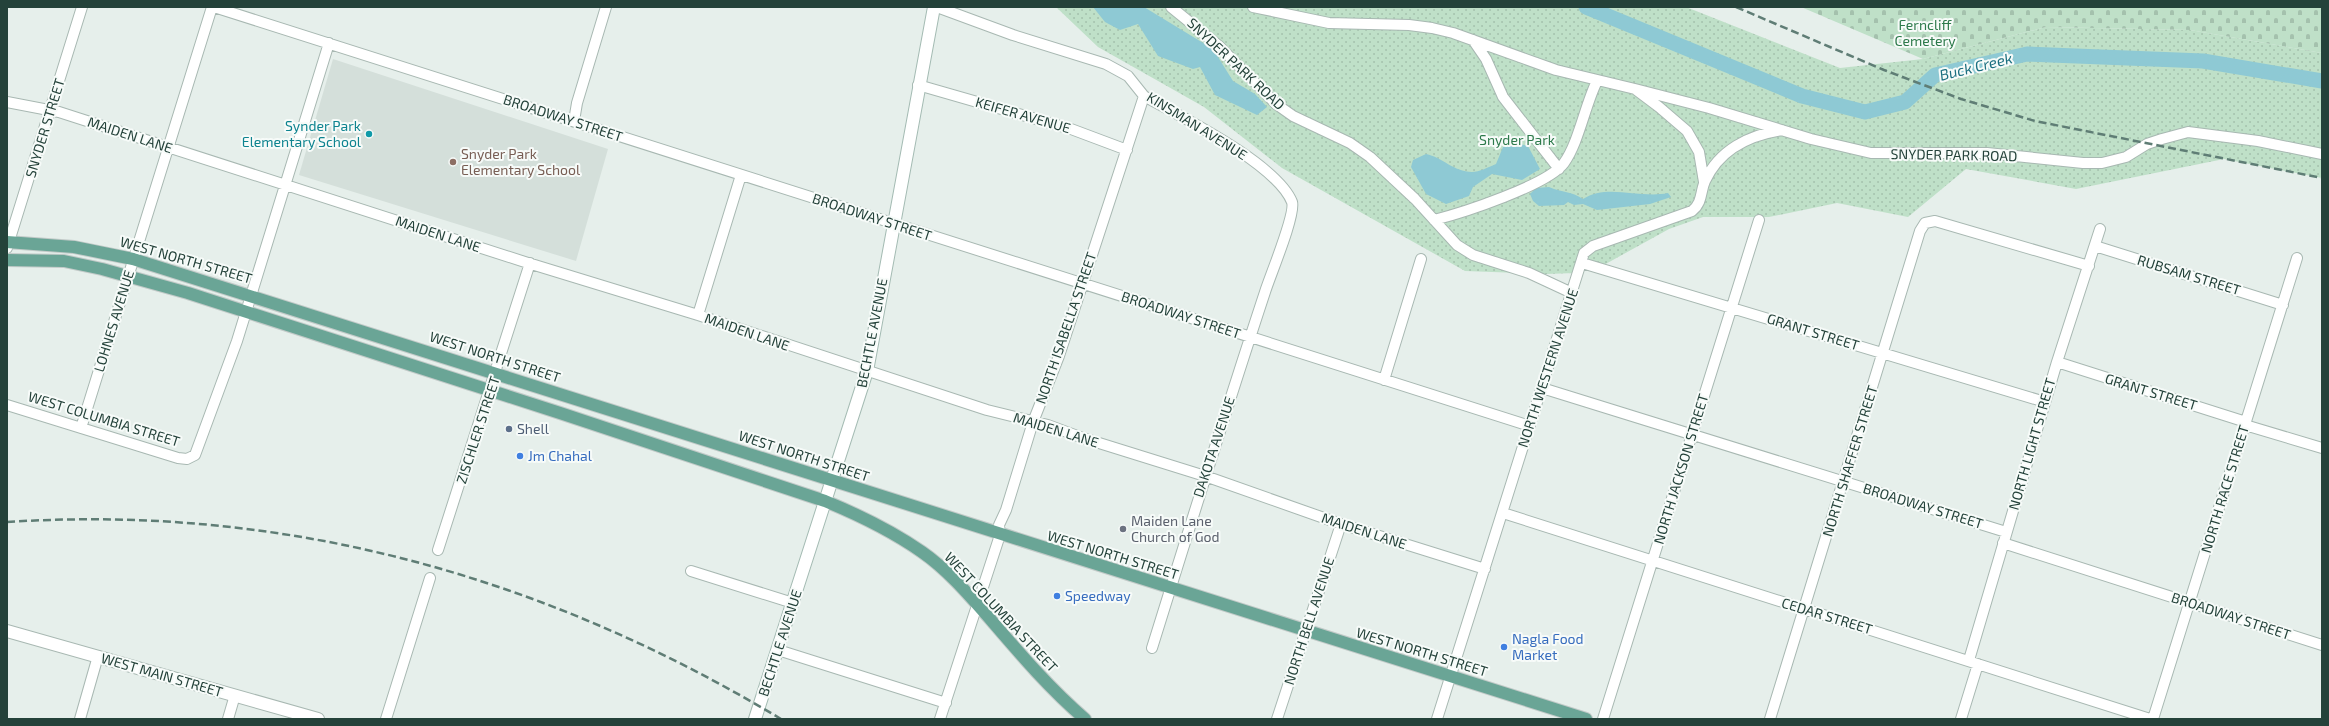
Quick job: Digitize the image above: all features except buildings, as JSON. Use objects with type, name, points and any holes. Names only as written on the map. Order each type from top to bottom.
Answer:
[{"type":"main road","name":"BECHTLE AVENUE","points":[[755,719],[867,371],[918,85],[936,7]]},
{"type":"main road","name":"WEST NORTH STREET","points":[[8,244],[74,247],[133,259],[833,480],[1170,589],[1586,719]]},
{"type":"main road","points":[[7,260],[64,261],[128,276],[491,390],[825,501]]},
{"type":"main road","name":"WEST COLUMBIA STREET","points":[[825,501],[866,518],[922,552],[942,569],[978,606],[1064,701],[1086,719]]},
{"type":"main road","name":"WEST MAIN STREET","points":[[7,631],[318,719]]},
{"type":"street","name":"SNYDER STREET","points":[[8,244],[82,7]]},
{"type":"street","name":"BROADWAY STREET","points":[[213,7],[1530,426]]},
{"type":"street","name":"LOHNES AVENUE","points":[[81,428],[213,7]]},
{"type":"street","points":[[574,121],[576,103],[606,7]]},
{"type":"street","name":"KINSMAN AVENUE","points":[[936,7],[1013,35],[1106,64],[1128,76],[1144,96],[1244,154],[1288,194],[1292,204],[1292,216],[1272,269]]},
{"type":"street","name":"SNYDER PARK ROAD","points":[[1171,7],[1219,46],[1276,104],[1293,116],[1350,143],[1370,157],[1410,193],[1451,240],[1473,255],[1529,273],[1572,293]]},
{"type":"street","name":"SNYDER PARK ROAD","points":[[1253,7],[1329,23],[1409,25],[1432,28],[1472,39],[1527,61],[1597,81],[1635,89],[1847,149],[1871,153],[1987,153],[2083,163],[2115,161],[2154,141],[2188,132],[2258,141],[2322,154]]},
{"type":"street","points":[[1472,39],[1486,59],[1503,97],[1559,169]]},
{"type":"street","points":[[246,312],[329,43]]},
{"type":"street","points":[[1434,220],[1491,201],[1543,178],[1559,169],[1570,153],[1597,81]]},
{"type":"street","name":"KEIFER AVENUE","points":[[918,85],[1071,129],[1126,150]]},
{"type":"street","name":"SNYDER PARK ROAD","points":[[1635,89],[1688,131],[1699,152],[1704,182]]},
{"type":"street","name":"NORTH ISABELLA STREET","points":[[940,719],[1000,535],[999,525],[1006,510],[1033,422],[1059,356],[1144,96]]},
{"type":"street","name":"MAIDEN LANE","points":[[7,102],[50,111],[168,147],[698,315],[987,410],[1033,422],[1048,424],[1083,438],[1205,476],[1340,524],[1485,569]]},
{"type":"street","name":"NORTH WESTERN AVENUE","points":[[1437,719],[1584,253],[1594,246],[1692,211],[1701,201],[1704,182],[1713,169],[1732,148],[1754,136],[1782,130]]},
{"type":"street","points":[[698,315],[741,175]]},
{"type":"street","name":"NORTH JACKSON STREET","points":[[1603,719],[1760,220]]},
{"type":"street","name":"NORTH SHAFFER STREET","points":[[1770,719],[1884,353],[1920,231],[1925,223],[1930,221],[1946,224],[2089,266]]},
{"type":"street","name":"NORTH LIGHT STREET","points":[[1968,660],[2057,362],[2100,230]]},
{"type":"street","name":"RUBSAM STREET","points":[[2095,246],[2283,304]]},
{"type":"street","name":"NORTH RACE STREET","points":[[2152,719],[2297,258]]},
{"type":"street","points":[[1384,380],[1421,259]]},
{"type":"street","name":"ZISCHLER STREET","points":[[438,550],[491,390],[530,263]]},
{"type":"street","name":"GRANT STREET","points":[[1582,263],[2045,402]]},
{"type":"street","name":"DAKOTA AVENUE","points":[[1152,648],[1205,476],[1272,269]]},
{"type":"street","name":"WEST COLUMBIA STREET","points":[[7,405],[178,458],[193,457],[198,449],[246,312]]},
{"type":"street","name":"GRANT STREET","points":[[2057,362],[2322,448]]},
{"type":"street","name":"BROADWAY STREET","points":[[1542,388],[2006,532]]},
{"type":"street","name":"CEDAR STREET","points":[[1503,513],[2152,719]]},
{"type":"street","name":"NORTH BELL AVENUE","points":[[1277,719],[1340,524]]},
{"type":"street","name":"BROADWAY STREET","points":[[2003,543],[2189,604],[2322,645]]},
{"type":"street","points":[[691,571],[793,603]]},
{"type":"street","points":[[386,719],[430,578]]},
{"type":"street","points":[[778,650],[946,703]]},
{"type":"street","points":[[80,719],[98,656]]},
{"type":"street","points":[[1961,719],[1978,664]]},
{"type":"street","points":[[228,719],[235,695]]},
{"type":"shaded area","name":"Snyder Park Elementary School","points":[[333,59],[608,149],[576,261],[299,175]]},
{"type":"green space","name":"Snyder Park","points":[[1056,7],[1686,7],[1840,68],[1923,59],[2046,27],[2190,30],[2322,53],[2322,178],[2224,159],[2076,189],[1966,169],[1908,217],[1837,203],[1769,217],[1703,217],[1669,229],[1602,266],[1575,273],[1546,274],[1465,271],[1282,168],[1204,107],[1098,47]]},
{"type":"green space","name":"Ferncliff Cemetery","points":[[1801,7],[2322,7],[2322,53],[2190,30],[2046,27],[1923,59]]},
{"type":"water","points":[[1093,7],[1144,7],[1213,49],[1233,81],[1255,94],[1267,107],[1257,115],[1215,95],[1200,67],[1193,69],[1158,56],[1138,24],[1120,30],[1105,22]]},
{"type":"water","points":[[1517,143],[1528,146],[1540,169],[1522,180],[1492,174],[1473,187],[1469,196],[1446,204],[1426,194],[1411,167],[1413,160],[1426,154],[1459,170],[1472,172],[1478,171],[1496,164],[1503,147]]},
{"type":"water","points":[[1549,187],[1583,199],[1592,194],[1602,192],[1646,194],[1668,193],[1671,197],[1650,204],[1597,210],[1583,204],[1574,205],[1568,202],[1564,205],[1539,206],[1533,201],[1530,194],[1536,188]]},
{"type":"waterway","name":"Buck Creek","points":[[1586,7],[1802,96],[1865,112],[1905,102],[1935,75],[2027,54],[2203,61],[2322,81]]},
{"type":"railway","points":[[1736,7],[1884,70],[1961,99],[2035,121],[2322,178]]},
{"type":"railway","points":[[7,522],[110,519],[212,525],[311,539],[409,560],[505,589],[599,625],[691,669],[781,719]]},
{"type":"place","name":"Synder Park Elementary School","points":[[369,134]]},
{"type":"place","name":"Snyder Park Elementary School","points":[[453,162]]},
{"type":"place","name":"Shell","points":[[509,429]]},
{"type":"place","name":"Jm Chahal","points":[[520,456]]},
{"type":"place","name":"Maiden Lane Church of God","points":[[1123,529]]},
{"type":"place","name":"Speedway","points":[[1057,596]]},
{"type":"place","name":"Nagla Food Market","points":[[1504,647]]}]
